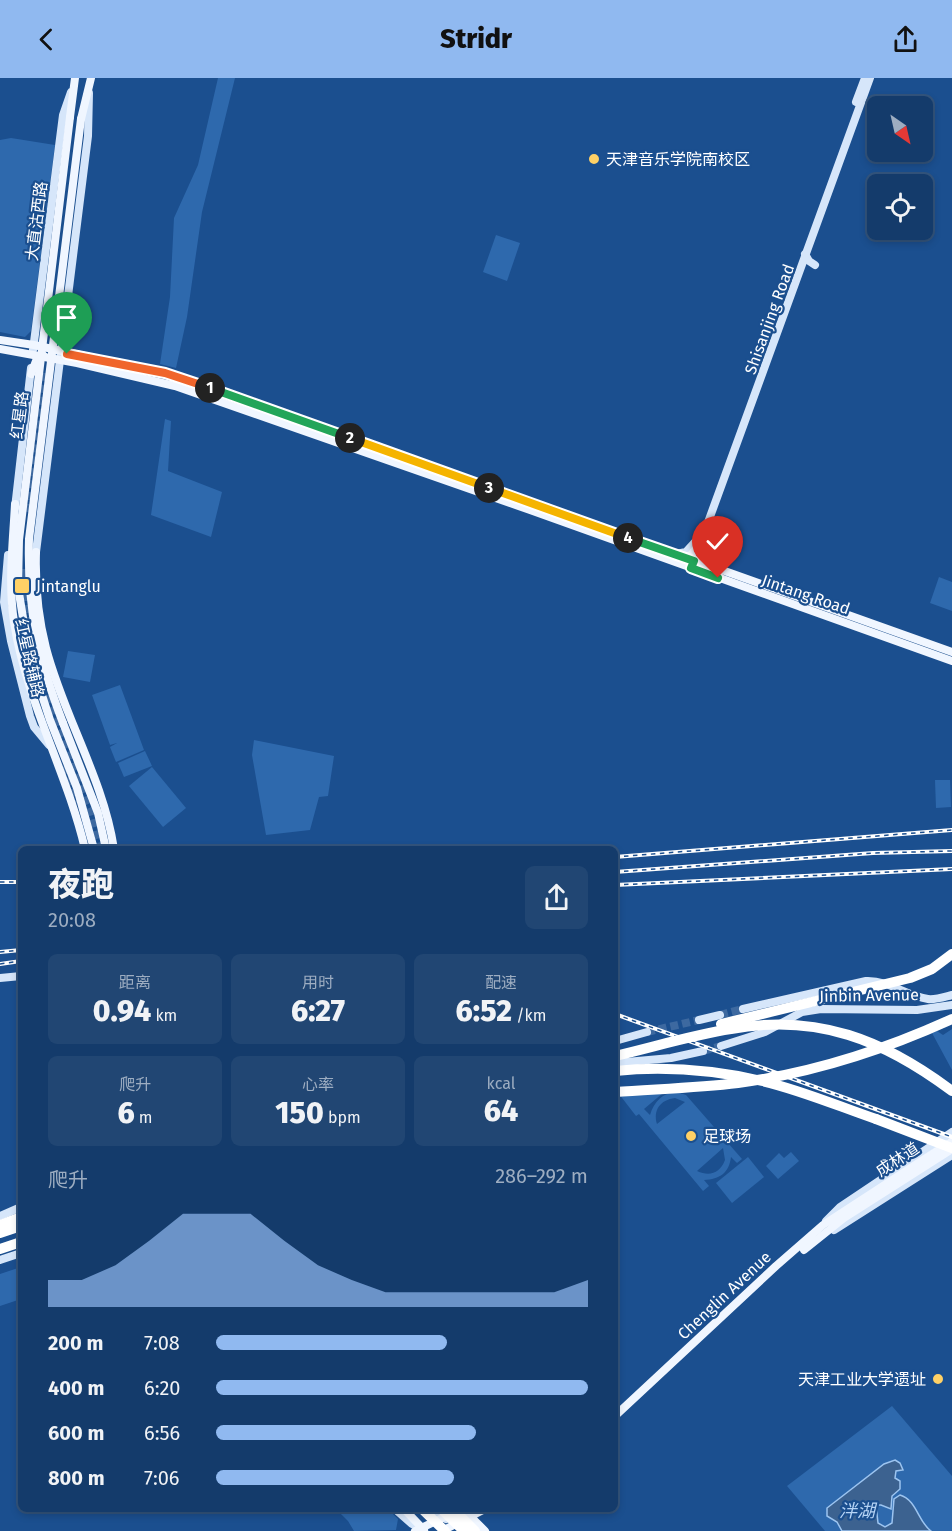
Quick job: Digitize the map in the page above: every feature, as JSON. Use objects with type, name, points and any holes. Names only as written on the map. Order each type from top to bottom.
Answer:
[{"type":"highway","points":[[618,1053],[717,1025],[910,978],[932,969],[952,954]]},
{"type":"highway","points":[[618,1092],[740,1083],[803,1071],[890,1046],[952,1019]]},
{"type":"highway","points":[[618,1053],[732,1028],[764,1025],[808,1027],[844,1033],[885,1048],[952,1091]]},
{"type":"highway","points":[[618,1077],[663,1070]]},
{"type":"highway","points":[[618,1071],[695,1070],[763,1082],[876,1119],[952,1149]]},
{"type":"highway","points":[[1,1230],[18,1219]]},
{"type":"highway","points":[[1,1230],[18,1227]]},
{"type":"highway","points":[[425,1512],[444,1531]]},
{"type":"highway","points":[[458,1512],[475,1531]]},
{"type":"highway","points":[[442,1513],[464,1531]]},
{"type":"main road","name":"红星路","points":[[75,78],[19,540],[18,587],[25,637],[36,678],[85,813],[93,846]]},
{"type":"main road","name":"红星路","points":[[91,78],[81,119],[29,539],[29,584],[33,621],[43,666],[88,784],[98,813],[105,846]]},
{"type":"main road","name":"Shisanjing Road","points":[[698,542],[865,78]]},
{"type":"main road","name":"Shisanjing Road","points":[[698,542],[800,274],[870,78]]},
{"type":"main road","name":"大直沽西路","points":[[35,351],[63,115],[72,91]]},
{"type":"main road","points":[[88,92],[88,135],[36,552],[39,609],[46,649],[98,787],[113,846]]},
{"type":"main road","points":[[800,274],[806,267],[815,265],[806,257],[805,246]]},
{"type":"main road","points":[[31,374],[28,361],[20,348],[36,331]]},
{"type":"main road","name":"Jintang Road","points":[[0,340],[20,348],[61,355],[74,354],[177,376],[672,557]]},
{"type":"main road","name":"Jintang Road","points":[[0,349],[20,348]]},
{"type":"main road","points":[[31,374],[36,361],[35,351]]},
{"type":"main road","points":[[35,351],[44,371]]},
{"type":"main road","name":"Jintang Road","points":[[35,351],[61,355],[77,363],[175,386],[952,652]]},
{"type":"main road","points":[[57,381],[65,369],[77,363]]},
{"type":"main road","name":"红星路辅路","points":[[31,374],[4,602],[11,641],[30,716],[34,727],[49,745]]},
{"type":"main road","points":[[31,488],[40,511]]},
{"type":"main road","points":[[15,504],[11,576],[14,623],[26,677],[73,803],[85,846]]},
{"type":"main road","points":[[672,557],[686,552],[698,542]]},
{"type":"main road","points":[[689,562],[698,542]]},
{"type":"main road","name":"Jintang Road","points":[[689,562],[952,662]]},
{"type":"main road","points":[[85,813],[86,846]]},
{"type":"main road","points":[[0,978],[18,976]]},
{"type":"main road","points":[[743,1010],[866,981],[882,982],[912,995],[929,999],[952,996]]},
{"type":"main road","name":"Jinbin Avenue","points":[[722,1046],[765,1032],[802,1012],[821,1009],[917,1010],[952,1005]]},
{"type":"main road","points":[[699,1020],[720,1015]]},
{"type":"main road","points":[[618,1040],[647,1032]]},
{"type":"main road","points":[[618,1063],[671,1058],[704,1051]]},
{"type":"main road","points":[[823,1225],[834,1212],[952,1132]]},
{"type":"main road","name":"成林道","points":[[823,1225],[952,1141]]},
{"type":"main road","name":"成林道","points":[[817,1239],[952,1149]]},
{"type":"main road","points":[[817,1239],[835,1230],[952,1155]]},
{"type":"main road","points":[[0,1216],[18,1208]]},
{"type":"main road","name":"Chenglin Avenue","points":[[618,1415],[823,1225]]},
{"type":"main road","name":"Chenglin Avenue","points":[[618,1415],[755,1291],[817,1239]]},
{"type":"main road","points":[[0,1260],[18,1254]]},
{"type":"main road","points":[[398,1512],[421,1530]]},
{"type":"main road","points":[[406,1512],[421,1530]]},
{"type":"main road","points":[[460,1512],[471,1517],[485,1531]]},
{"type":"main road","points":[[444,1531],[480,1512]]},
{"type":"main road","points":[[484,1512],[480,1518],[485,1531]]},
{"type":"main road","points":[[421,1530],[442,1513],[454,1519],[471,1517]]},
{"type":"shaded area","points":[[218,78],[235,78],[202,212],[187,317],[176,368],[160,364],[170,297],[174,218],[198,165]]},
{"type":"shaded area","points":[[11,138],[55,145],[31,331],[25,337],[0,332],[0,140]]},
{"type":"shaded area","points":[[496,235],[520,243],[507,281],[483,272]]},
{"type":"shaded area","points":[[165,419],[171,421],[168,471],[222,492],[211,537],[151,515]]},
{"type":"shaded area","points":[[939,577],[952,582],[952,611],[930,603]]},
{"type":"shaded area","points":[[68,651],[95,655],[90,682],[63,677]]},
{"type":"shaded area","points":[[120,685],[144,750],[116,762],[110,747],[117,743],[110,745],[92,695]]},
{"type":"shaded area","points":[[254,740],[334,756],[328,796],[319,797],[310,830],[266,835],[252,755]]},
{"type":"shaded area","points":[[145,751],[152,766],[124,777],[118,763]]},
{"type":"shaded area","points":[[152,767],[186,808],[163,827],[129,786]]},
{"type":"shaded area","points":[[935,780],[950,780],[951,807],[936,808]]},
{"type":"shaded area","points":[[952,1029],[952,1070],[932,1033],[937,1031],[943,1035]]},
{"type":"shaded area","points":[[663,1093],[644,1109],[650,1115],[655,1104],[663,1096],[673,1093],[686,1095],[742,1159],[737,1163],[731,1157],[723,1174],[704,1180],[709,1186],[703,1191],[639,1114],[636,1116],[619,1094]],"holes":[[[675,1098],[685,1102],[657,1124],[656,1114],[659,1106]],[[723,1148],[725,1160],[717,1171],[710,1174],[697,1171]]]},
{"type":"shaded area","points":[[791,1152],[799,1161],[778,1179],[766,1166],[779,1153],[784,1158]]},
{"type":"shaded area","points":[[748,1157],[764,1177],[732,1203],[716,1183]]},
{"type":"shaded area","points":[[18,1268],[18,1300],[0,1306],[0,1274]]},
{"type":"shaded area","points":[[892,1406],[952,1476],[952,1531],[825,1531],[787,1486]]},
{"type":"shaded area","points":[[339,1512],[391,1512],[398,1519],[396,1530],[354,1531]]},
{"type":"water","name":"泮湖","points":[[895,1460],[900,1463],[903,1470],[896,1471],[895,1478],[900,1481],[900,1489],[892,1496],[891,1509],[876,1505],[878,1523],[885,1527],[892,1523],[894,1499],[900,1495],[910,1501],[931,1531],[842,1531],[837,1522],[827,1516],[827,1508],[884,1464]]},
{"type":"tunnel","points":[[28,512],[44,371]]},
{"type":"tunnel","points":[[26,569],[27,619],[40,676]]},
{"type":"tunnel","points":[[46,696],[91,809],[101,845]]},
{"type":"tunnel","points":[[62,767],[78,803]]},
{"type":"tunnel","points":[[720,1015],[743,1009]]},
{"type":"tunnel","points":[[647,1032],[699,1020]]},
{"type":"tunnel","points":[[703,1051],[721,1046]]},
{"type":"railway","points":[[618,857],[952,830]]},
{"type":"railway","points":[[618,872],[873,853],[952,851]]},
{"type":"railway","points":[[618,885],[952,869]]},
{"type":"railway","points":[[0,882],[18,882]]},
{"type":"railway","points":[[0,952],[18,950]]},
{"type":"railway","points":[[0,964],[18,961]]},
{"type":"railway","points":[[618,1015],[952,1137]]},
{"type":"place","name":"天津音乐学院南校区","points":[[594,159]]},
{"type":"place","name":"Jintanglu","points":[[22,586]]},
{"type":"place","name":"足球场","points":[[691,1136]]},
{"type":"place","name":"天津工业大学遗址","points":[[938,1379]]},
{"type":"route","points":[[67,354],[177,376],[689,559],[694,561],[691,568],[718,578]]}]
